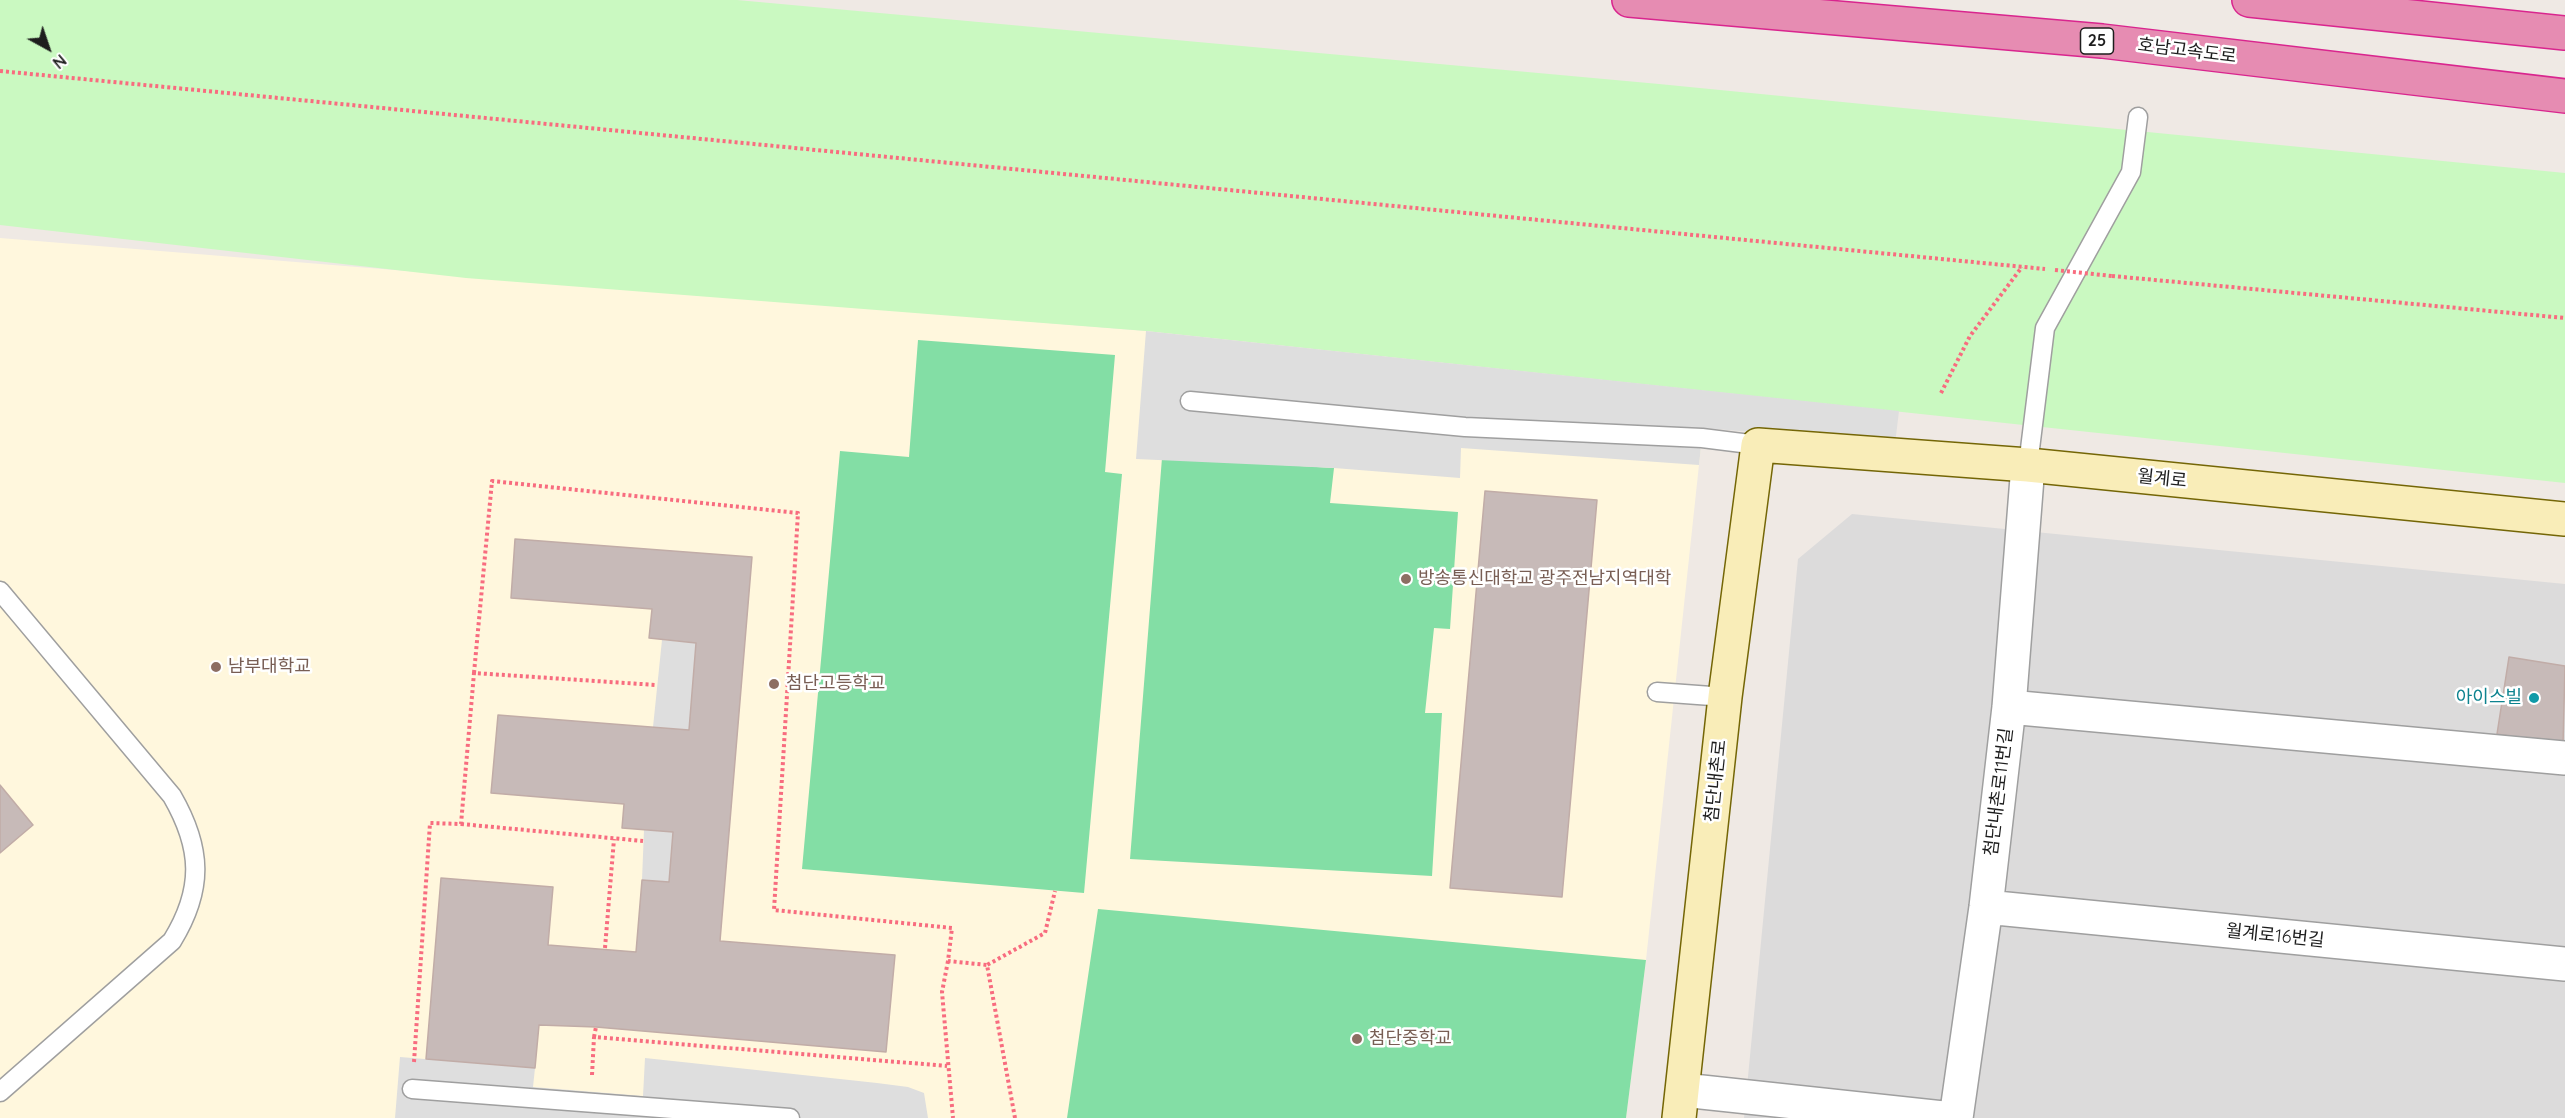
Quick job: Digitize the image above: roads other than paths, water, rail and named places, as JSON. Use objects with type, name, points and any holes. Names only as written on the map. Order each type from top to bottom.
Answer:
[{"type":"highway","name":"호남고속도로","points":[[1629,0],[2102,41],[2565,96]]},
{"type":"highway","points":[[2248,0],[2565,33]]},
{"type":"street","name":"월계로","points":[[1758,445],[2028,465],[2565,519]]},
{"type":"street","name":"첨단내촌로","points":[[1681,1104],[1725,697],[1758,445]]},
{"type":"street","name":"첨단내촌로11번길","points":[[1956,1118],[1986,907],[2009,707],[2028,465]]},
{"type":"street","points":[[2009,707],[2565,758]]},
{"type":"street","name":"월계로16번길","points":[[1986,907],[2565,964]]},
{"type":"street","points":[[1681,1104],[1943,1118]]},
{"type":"lane","points":[[2028,465],[2044,328],[2131,172],[2138,117]]},
{"type":"lane","points":[[1190,401],[1465,427],[1702,438],[1758,445]]},
{"type":"lane","points":[[0,591],[172,796],[188,824],[195,868],[193,892],[186,919],[172,941],[0,1092]]},
{"type":"lane","points":[[1657,692],[1725,697]]},
{"type":"lane","points":[[412,1089],[790,1118]]},
{"type":"place","name":"방송통신대학교 광주전남지역대학","points":[[1406,579]]},
{"type":"place","name":"남부대학교","points":[[216,667]]},
{"type":"place","name":"첨단고등학교","points":[[774,684]]},
{"type":"place","name":"아이스빌","points":[[2534,698]]},
{"type":"place","name":"첨단중학교","points":[[1357,1039]]}]
